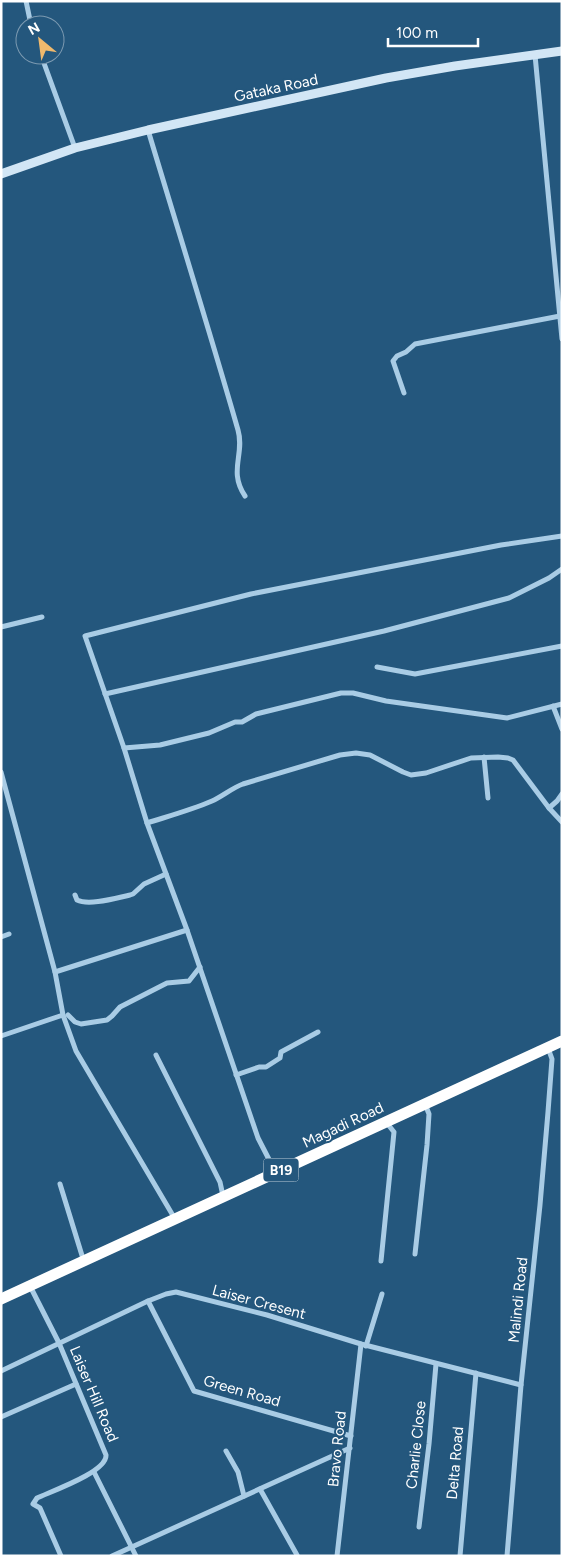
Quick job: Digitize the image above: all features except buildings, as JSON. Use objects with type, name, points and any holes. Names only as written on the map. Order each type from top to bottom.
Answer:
[{"type":"highway","name":"Magadi Road","points":[[1,1299],[562,1041]]},
{"type":"street","points":[[26,1],[29,15]]},
{"type":"street","name":"Gataka Road","points":[[1,174],[75,148],[148,130],[386,78],[562,51]]},
{"type":"street","points":[[535,55],[562,339]]},
{"type":"street","points":[[45,65],[75,148]]},
{"type":"street","points":[[148,130],[240,437],[236,474],[237,482],[244,496]]},
{"type":"street","points":[[404,393],[393,361],[413,344],[560,316]]},
{"type":"street","points":[[276,1173],[258,1138],[187,930],[147,823],[124,748],[84,636],[251,594],[501,545],[562,536]]},
{"type":"street","points":[[105,694],[384,631],[509,598],[549,578],[562,569]]},
{"type":"street","points":[[1,627],[42,617]]},
{"type":"street","points":[[377,667],[415,674],[562,646]]},
{"type":"street","points":[[124,748],[160,745],[209,733],[235,722],[242,722],[256,714],[341,693],[353,693],[386,701],[507,718],[562,704]]},
{"type":"street","points":[[553,706],[562,729]]},
{"type":"street","points":[[147,823],[196,808],[215,800],[230,789],[244,784],[340,755],[356,753],[370,755],[412,775],[426,773],[471,758],[508,758],[513,760],[548,808],[562,822]]},
{"type":"street","points":[[484,757],[488,798]]},
{"type":"street","points":[[1,772],[76,1051],[175,1219]]},
{"type":"street","points":[[548,808],[562,794]]},
{"type":"street","points":[[75,895],[77,900],[81,902],[130,895],[134,894],[144,884],[166,874]]},
{"type":"street","points":[[55,972],[187,930]]},
{"type":"street","points":[[1,937],[9,934]]},
{"type":"street","points":[[66,1015],[80,1024],[106,1020],[120,1007],[167,983],[188,980],[200,967]]},
{"type":"street","points":[[1,1036],[66,1015]]},
{"type":"street","points":[[236,1075],[259,1067],[266,1067],[280,1058],[281,1052],[318,1032]]},
{"type":"street","name":"Malindi Road","points":[[507,1556],[521,1385],[538,1232],[552,1059],[548,1048]]},
{"type":"street","points":[[156,1055],[220,1182],[223,1197]]},
{"type":"street","points":[[415,1254],[429,1114],[424,1104]]},
{"type":"street","points":[[381,1261],[394,1132],[386,1122]]},
{"type":"street","points":[[60,1184],[84,1262]]},
{"type":"street","name":"Laiser Hill Road","points":[[30,1286],[59,1343],[106,1455],[104,1463],[94,1472]]},
{"type":"street","name":"Laiser Cresent","points":[[1,1371],[148,1301],[176,1292],[267,1315],[364,1345],[521,1385]]},
{"type":"street","name":"Bravo Road","points":[[337,1556],[350,1436],[364,1345],[382,1294]]},
{"type":"street","name":"Green Road","points":[[148,1301],[194,1391],[350,1436]]},
{"type":"street","name":"Charlie Close","points":[[419,1528],[430,1444],[436,1364]]},
{"type":"street","name":"Delta Road","points":[[460,1556],[476,1373]]},
{"type":"street","points":[[1,1417],[76,1384]]},
{"type":"street","points":[[112,1556],[350,1448]]},
{"type":"street","points":[[226,1451],[238,1472],[244,1496]]},
{"type":"street","points":[[61,1556],[40,1508],[33,1504],[34,1501],[94,1472],[136,1556]]},
{"type":"street","points":[[260,1489],[297,1556]]}]
